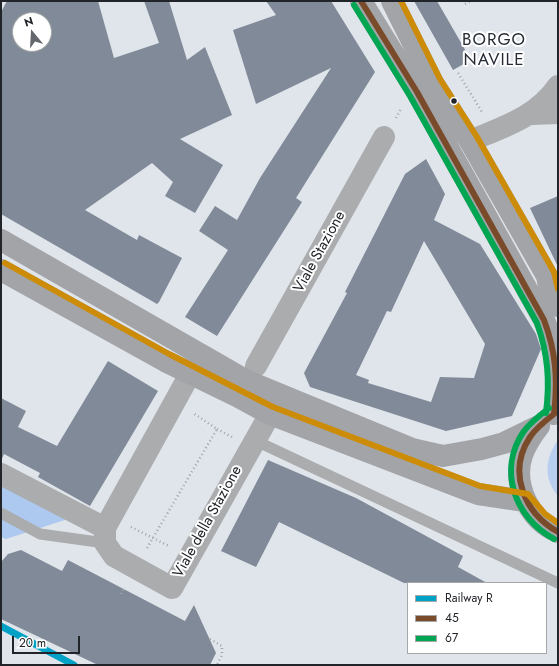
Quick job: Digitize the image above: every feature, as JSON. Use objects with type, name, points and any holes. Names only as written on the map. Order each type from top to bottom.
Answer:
[{"type":"main road","points":[[360,1],[417,92],[544,320],[554,342],[557,356],[558,390],[551,418],[528,440],[521,457],[520,480],[526,501],[536,517],[551,530],[558,532]]},
{"type":"main road","points":[[392,1],[433,83],[470,142],[552,281],[550,291],[558,306]]},
{"type":"main road","points":[[1,240],[247,381],[412,450],[443,456],[482,449],[504,443],[551,418]]},
{"type":"main road","points":[[1,270],[165,362],[238,396],[270,414],[478,494],[526,501]]},
{"type":"street","points":[[470,142],[532,114],[557,96]]},
{"type":"street","name":"Viale Stazione","points":[[256,366],[384,137]]},
{"type":"street","points":[[105,536],[190,374]]},
{"type":"street","name":"Viale della Stazione","points":[[1,474],[105,536],[114,556],[172,588],[270,414]]},
{"type":"lane","points":[[254,440],[558,583]]},
{"type":"lane","points":[[1,513],[40,534],[105,536]]},
{"type":"path","points":[[465,4],[471,1]]},
{"type":"path","points":[[458,73],[494,131]]},
{"type":"path","points":[[121,594],[152,538],[217,429],[175,402]]},
{"type":"path","points":[[126,525],[175,549]]},
{"type":"path","points":[[210,639],[222,646],[222,655],[217,665]]},
{"type":"shaded area","points":[[558,440],[558,496],[550,483],[548,476],[548,461],[550,454]]},
{"type":"shaded area","points":[[1,484],[68,519],[6,539],[1,537]]},
{"type":"building","points":[[7,1],[98,1],[114,58],[159,43],[144,1],[169,1],[187,60],[205,47],[232,115],[180,139],[223,165],[195,213],[165,196],[173,182],[152,163],[85,210],[137,240],[139,235],[182,258],[159,302],[157,304],[1,214],[1,12]]},
{"type":"building","points":[[266,1],[331,1],[375,72],[296,198],[302,202],[217,336],[185,317],[228,250],[199,231],[215,206],[237,220],[260,178],[331,68],[256,104],[233,30],[276,15]]},
{"type":"building","points":[[414,1],[437,1],[471,60],[453,70]]},
{"type":"building","points":[[426,159],[445,194],[434,220],[480,244],[536,334],[541,349],[512,416],[446,431],[310,387],[304,373],[347,293],[345,292],[405,174]],"holes":[[[424,241],[485,344],[474,378],[440,377],[431,402],[368,383],[369,380],[356,375],[387,311],[391,312]]]},
{"type":"building","points":[[558,196],[558,267],[530,208]]},
{"type":"building","points":[[108,361],[158,391],[90,506],[38,477],[40,473],[4,454],[1,461],[1,398],[26,411],[18,427],[57,446]]},
{"type":"building","points":[[268,460],[356,498],[463,556],[458,567],[485,582],[404,583],[279,522],[256,567],[221,551]]},
{"type":"building","points":[[21,550],[62,571],[68,560],[185,621],[194,605],[216,653],[210,665],[98,665],[1,619],[1,562],[8,554]]},
{"type":"rail line","name":"R","points":[[1,626],[74,665]]},
{"type":"transit line","name":"45","points":[[361,1],[417,92],[544,320],[551,343],[555,366],[556,389],[554,414]]},
{"type":"transit line","points":[[401,1],[440,79],[477,137],[554,272],[558,289]]},
{"type":"transit line","name":"67","points":[[354,5],[410,96],[537,323],[546,357],[548,379],[546,413]]},
{"type":"transit line","points":[[5,263],[169,354],[273,407],[480,486],[528,494],[545,514],[558,523]]},
{"type":"transit line","name":"67","points":[[549,408],[524,431],[516,446],[512,461],[511,477],[514,492],[520,506],[529,519],[540,530],[554,539]]},
{"type":"transit line","name":"45","points":[[554,414],[530,437],[523,450],[520,464],[520,477],[528,503],[546,524],[558,532]]},
{"type":"district","name":"BORGO NAVILE","points":[[494,51]]}]
